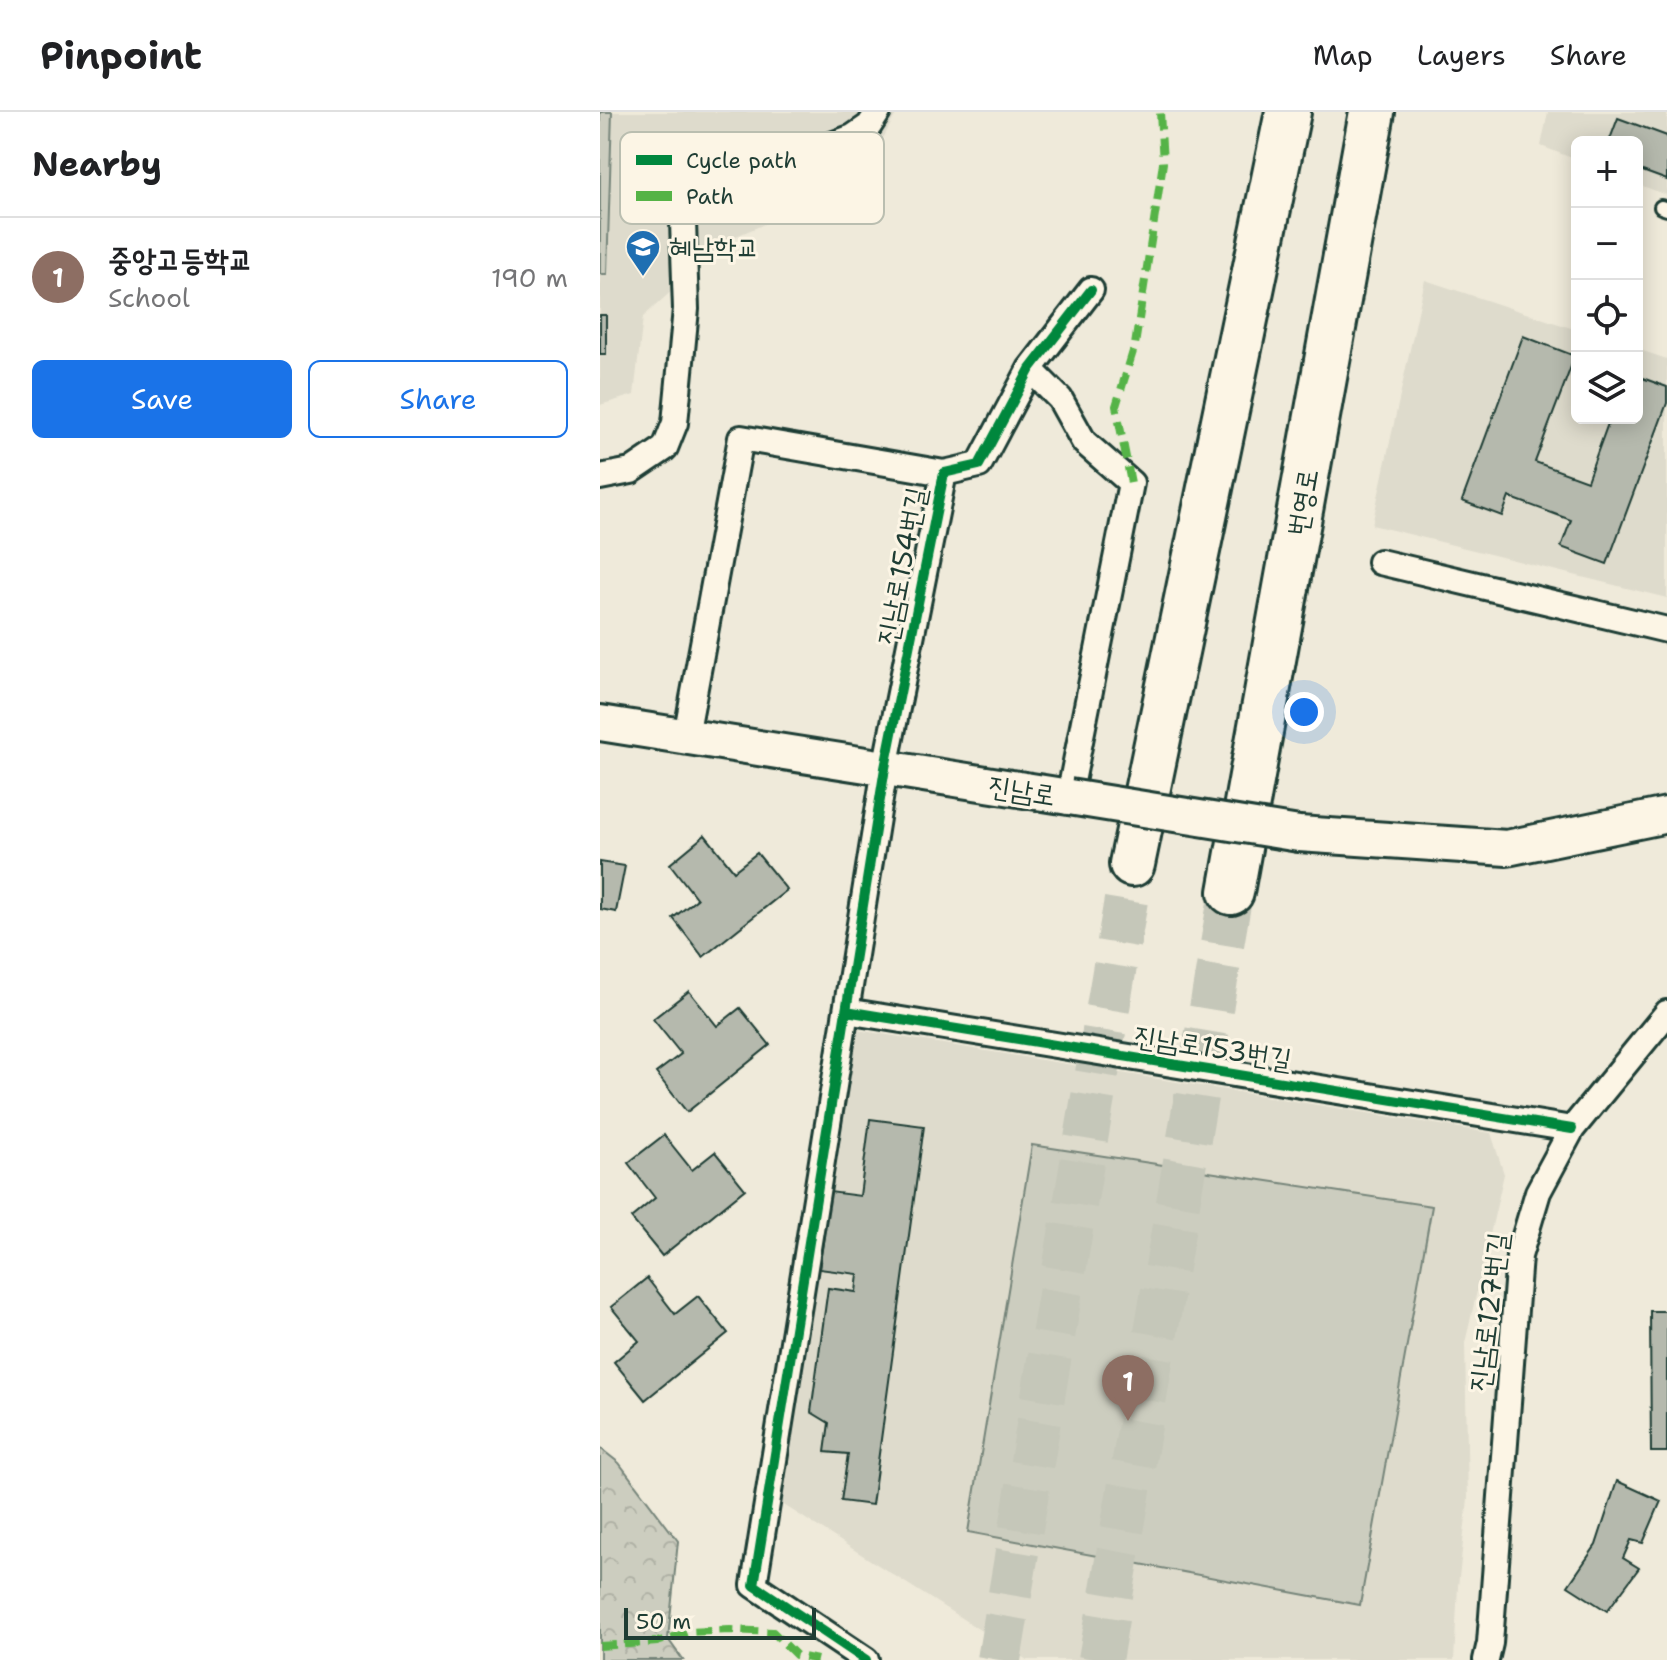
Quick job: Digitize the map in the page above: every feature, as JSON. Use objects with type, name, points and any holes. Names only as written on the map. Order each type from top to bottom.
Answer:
[{"type":"highway","points":[[1132,864],[1288,112]]},
{"type":"highway","name":"번영로","points":[[1231,892],[1372,112]]},
{"type":"main road","name":"진남로","points":[[600,723],[1069,797]]},
{"type":"main road","points":[[1069,797],[1299,834],[1507,848],[1667,815]]},
{"type":"street","points":[[860,132],[869,126],[878,112]]},
{"type":"street","points":[[600,477],[631,471],[665,448],[675,423],[686,309],[683,224]]},
{"type":"street","name":"진남로154번길","points":[[885,768],[944,473],[979,465],[1030,369],[1091,290]]},
{"type":"street","name":"진남로","points":[[1030,369],[1060,399],[1084,442],[1131,483],[1069,797]]},
{"type":"street","points":[[686,736],[741,438],[944,473]]},
{"type":"street","points":[[1380,562],[1667,630]]},
{"type":"street","points":[[866,1660],[754,1585],[885,768]]},
{"type":"street","name":"진남로153번길","points":[[846,1011],[1572,1129]]},
{"type":"street","name":"진남로127번길","points":[[1486,1660],[1490,1643],[1519,1256],[1538,1192],[1572,1129],[1667,1013]]},
{"type":"shaded area","points":[[600,112],[897,112],[884,137],[884,132],[620,132],[620,224],[764,224],[729,239],[643,317],[634,395],[600,405]]},
{"type":"shaded area","points":[[1548,112],[1667,112],[1667,195],[1643,186],[1643,136],[1571,136],[1571,158],[1541,146]]},
{"type":"shaded area","points":[[1425,280],[1571,328],[1571,424],[1643,424],[1643,351],[1667,359],[1667,598],[1372,525]]},
{"type":"shaded area","points":[[857,1030],[1491,1133],[1504,1174],[1465,1343],[1468,1499],[1458,1586],[1454,1660],[1027,1660],[776,1500]]},
{"type":"green space","points":[[600,112],[612,112],[607,274],[600,274]]},
{"type":"green space","points":[[1032,1145],[1432,1206],[1360,1605],[968,1532]]},
{"type":"green space","points":[[600,1448],[619,1463],[678,1541],[668,1639],[683,1660],[600,1660]]},
{"type":"building","points":[[1618,118],[1667,136],[1667,180],[1643,171],[1643,136],[1611,136]]},
{"type":"building","points":[[600,315],[606,315],[606,354],[600,354]]},
{"type":"building","points":[[1523,336],[1571,354],[1571,367],[1535,462],[1587,481],[1608,424],[1643,424],[1643,378],[1667,387],[1667,403],[1607,564],[1561,547],[1571,520],[1509,497],[1502,516],[1462,501]]},
{"type":"building","points":[[705,835],[734,871],[757,853],[787,890],[703,957],[673,918],[697,899],[670,864]]},
{"type":"building","points":[[600,862],[625,866],[616,912],[600,909]]},
{"type":"building","points":[[689,991],[717,1026],[740,1008],[770,1045],[687,1112],[656,1073],[681,1054],[653,1019]]},
{"type":"building","points":[[870,1119],[924,1126],[872,1505],[841,1501],[848,1454],[825,1452],[829,1423],[811,1412],[828,1288],[856,1292],[858,1274],[819,1269],[830,1192],[860,1196]]},
{"type":"building","points":[[664,1135],[692,1170],[715,1152],[745,1189],[662,1256],[631,1218],[655,1198],[628,1163]]},
{"type":"building","points":[[647,1278],[675,1314],[698,1296],[728,1333],[645,1400],[614,1362],[639,1341],[611,1307]]},
{"type":"building","points":[[1650,1311],[1667,1311],[1667,1452],[1651,1452]]},
{"type":"building","points":[[1617,1481],[1661,1501],[1643,1543],[1631,1540],[1623,1558],[1639,1568],[1607,1611],[1568,1586],[1596,1545]]},
{"type":"tunnel","points":[[999,1660],[1132,864]]},
{"type":"tunnel","points":[[1100,1660],[1231,892]]},
{"type":"marked path","points":[[1131,483],[1116,406],[1135,345],[1163,163],[1160,112]]},
{"type":"marked path","points":[[600,1646],[657,1642],[690,1632],[773,1632],[796,1655],[817,1660]]},
{"type":"cycle path","points":[[866,1660],[754,1585],[885,768],[944,473],[979,465],[1030,369],[1091,290]]},
{"type":"cycle path","points":[[846,1011],[1572,1129]]},
{"type":"place","name":"혜남학교","points":[[643,278]]},
{"type":"place","name":"중앙고등학교","points":[[1128,1421]]}]
